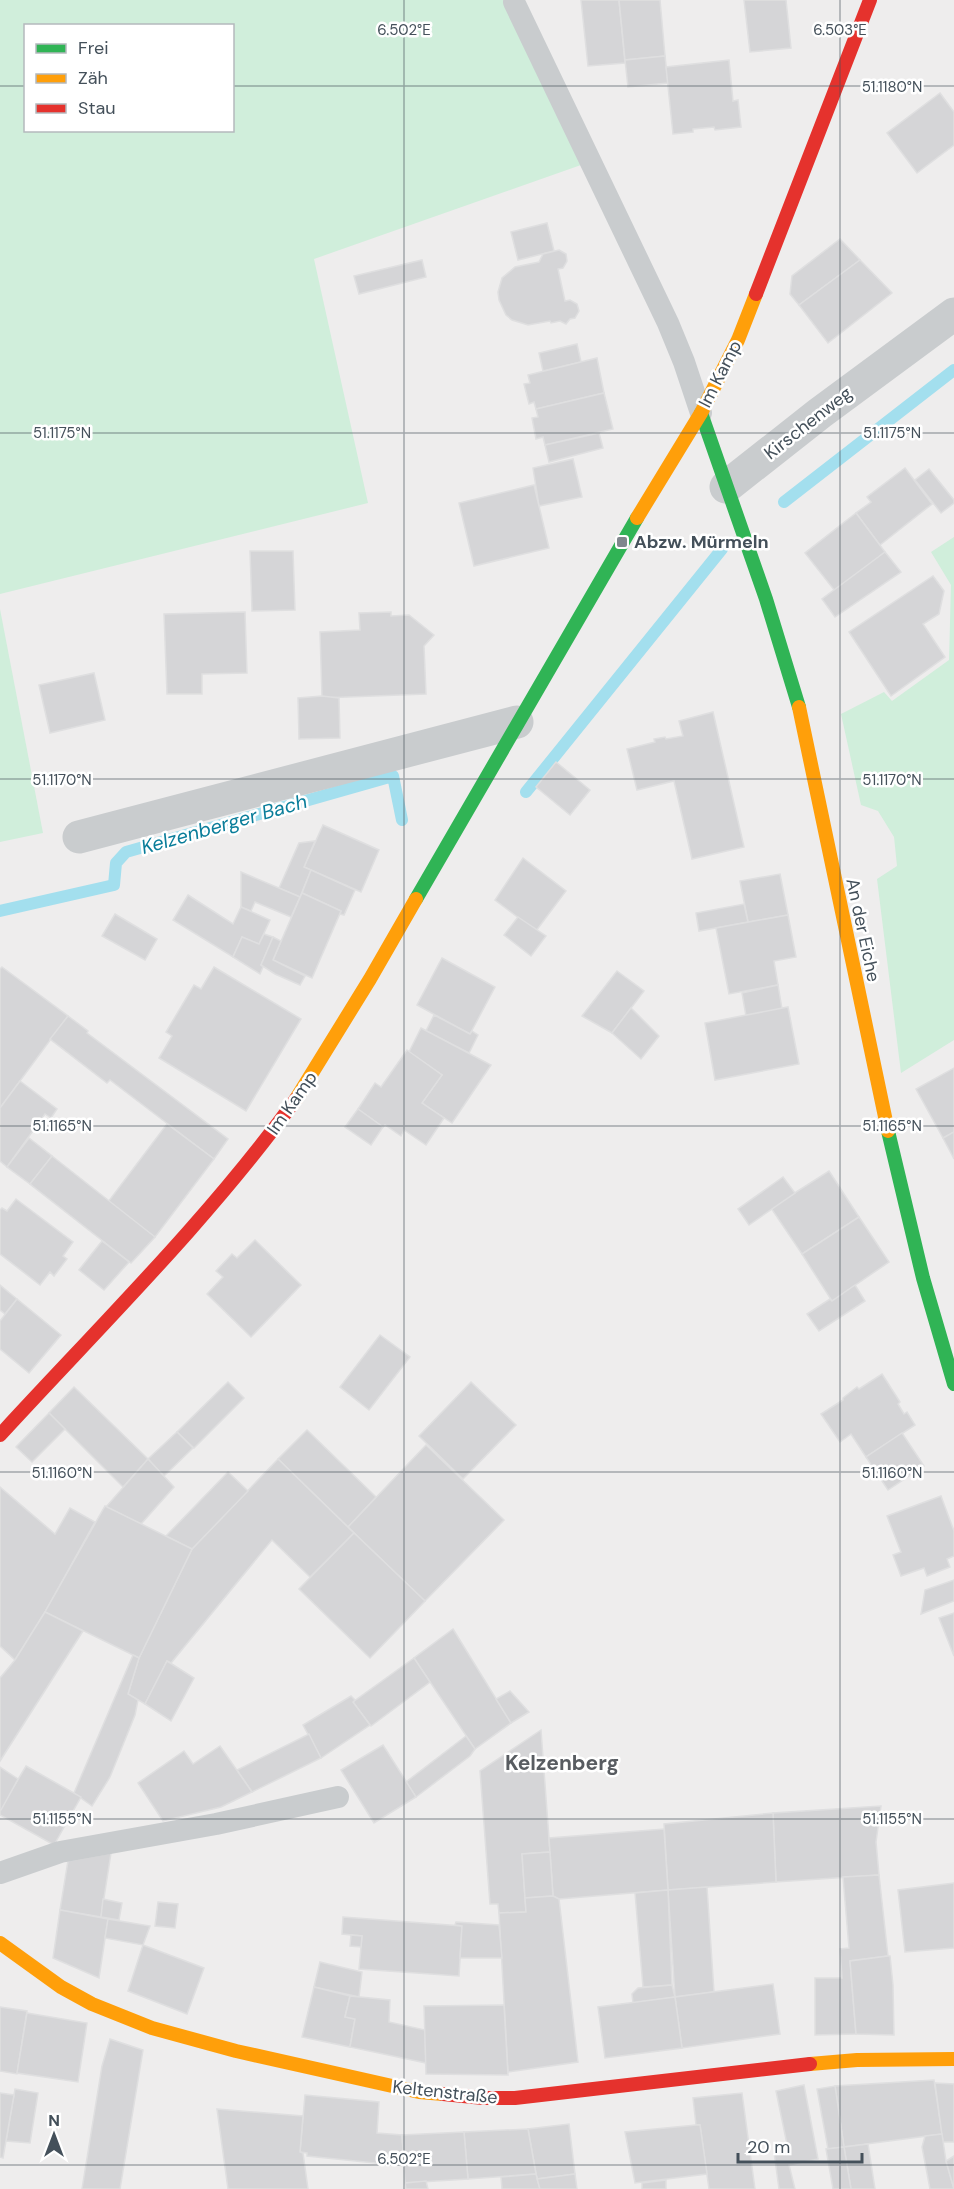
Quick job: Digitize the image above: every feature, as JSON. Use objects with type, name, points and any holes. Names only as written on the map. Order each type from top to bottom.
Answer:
[{"type":"street","name":"Im Kamp","points":[[0,1435],[224,1192],[292,1105],[360,997],[622,542],[701,413],[738,340],[870,0]]},
{"type":"street","name":"Kirschenweg","points":[[726,487],[820,413],[954,314]]},
{"type":"street","points":[[701,413],[726,487]]},
{"type":"street","name":"An der Eiche","points":[[726,487],[766,596],[800,712],[854,979],[911,1233],[928,1301],[954,1383]]},
{"type":"street","points":[[79,837],[517,722]]},
{"type":"street","name":"Keltenstraße","points":[[0,1943],[61,1987],[92,2004],[152,2028],[236,2051],[388,2086],[452,2096],[515,2098],[856,2060],[954,2059]]},
{"type":"lane","points":[[514,2],[676,341],[701,413]]},
{"type":"lane","points":[[0,1873],[60,1852],[216,1824],[338,1797]]},
{"type":"green space","points":[[0,0],[503,0],[581,165],[314,259],[368,503],[0,594]]},
{"type":"green space","points":[[954,537],[954,1040],[901,1073],[877,879],[897,866],[894,837],[878,811],[861,805],[841,714],[884,692],[892,701],[949,660],[951,585],[931,552]]},
{"type":"green space","points":[[0,609],[43,833],[0,842]]},
{"type":"building","points":[[581,0],[619,0],[625,63],[588,66]]},
{"type":"building","points":[[619,0],[660,0],[665,56],[625,60]]},
{"type":"building","points":[[744,0],[786,0],[791,48],[750,52]]},
{"type":"building","points":[[665,56],[668,83],[628,87],[625,60]]},
{"type":"building","points":[[729,60],[733,101],[738,100],[741,127],[715,130],[714,127],[693,129],[693,132],[673,134],[666,67]]},
{"type":"building","points":[[940,93],[954,112],[954,145],[917,173],[887,133]]},
{"type":"building","points":[[547,223],[554,251],[518,260],[511,232]]},
{"type":"building","points":[[840,239],[860,260],[799,305],[790,294],[792,276]]},
{"type":"building","points":[[559,250],[566,254],[567,261],[563,268],[558,269],[565,301],[570,300],[577,304],[579,311],[575,318],[570,319],[566,324],[560,321],[551,323],[550,321],[528,325],[512,320],[506,315],[499,300],[498,292],[502,278],[515,267],[539,262],[543,254]]},
{"type":"building","points":[[422,260],[426,277],[359,294],[354,276]]},
{"type":"building","points":[[860,260],[892,293],[828,343],[799,305]]},
{"type":"building","points":[[577,344],[581,362],[543,371],[539,353]]},
{"type":"building","points":[[597,358],[604,393],[536,409],[534,402],[529,404],[524,384],[530,383],[528,375]]},
{"type":"building","points":[[604,393],[613,429],[545,445],[543,437],[536,439],[532,418],[538,417],[536,409]]},
{"type":"building","points":[[599,433],[603,448],[549,462],[545,445]]},
{"type":"building","points":[[573,459],[582,497],[539,506],[533,468]]},
{"type":"building","points":[[905,468],[932,504],[880,545],[856,513],[871,502],[867,497]]},
{"type":"building","points":[[929,469],[954,500],[954,503],[941,513],[915,480]]},
{"type":"building","points":[[534,485],[549,548],[474,566],[459,503]]},
{"type":"building","points":[[856,513],[885,552],[835,591],[805,553]]},
{"type":"building","points":[[250,551],[293,551],[295,610],[252,611]]},
{"type":"building","points":[[885,552],[901,572],[835,617],[822,599]]},
{"type":"building","points":[[933,576],[944,591],[939,614],[923,624],[945,657],[891,696],[849,632]]},
{"type":"building","points":[[245,612],[247,673],[202,674],[202,694],[167,694],[164,614]]},
{"type":"building","points":[[391,612],[391,616],[409,615],[434,635],[424,646],[426,694],[322,698],[320,632],[360,630],[359,613]]},
{"type":"building","points":[[94,673],[105,720],[50,733],[39,685]]},
{"type":"building","points":[[322,696],[339,698],[340,738],[299,739],[298,698]]},
{"type":"building","points":[[713,712],[744,847],[692,859],[674,781],[637,790],[627,749],[655,742],[654,739],[683,736],[679,721]]},
{"type":"building","points":[[556,762],[590,790],[570,815],[536,787]]},
{"type":"building","points":[[323,825],[379,850],[361,892],[304,867]]},
{"type":"building","points":[[315,841],[304,867],[311,870],[300,897],[279,888],[299,843]]},
{"type":"building","points":[[523,858],[566,891],[536,931],[495,900]]},
{"type":"building","points":[[311,870],[355,890],[344,915],[340,914],[341,911],[302,893]]},
{"type":"building","points":[[241,872],[300,897],[291,917],[255,902],[251,911],[241,907]]},
{"type":"building","points":[[780,874],[788,915],[748,922],[740,881]]},
{"type":"building","points":[[302,893],[341,911],[312,978],[273,960]]},
{"type":"building","points":[[188,895],[233,924],[241,907],[270,920],[259,944],[242,937],[233,957],[173,920]]},
{"type":"building","points":[[744,904],[748,922],[699,931],[696,913]]},
{"type":"building","points":[[115,914],[157,939],[145,960],[102,936]]},
{"type":"building","points":[[788,915],[796,957],[774,961],[778,985],[729,994],[716,928]]},
{"type":"building","points":[[518,917],[546,936],[531,956],[504,935]]},
{"type":"building","points":[[264,934],[273,937],[261,965],[263,967],[260,974],[233,957],[242,937],[259,944]]},
{"type":"building","points":[[273,937],[281,941],[273,960],[305,976],[300,985],[261,965]]},
{"type":"building","points":[[442,958],[495,987],[470,1034],[417,1005]]},
{"type":"building","points":[[2,967],[68,1016],[0,1108],[0,969]]},
{"type":"building","points":[[214,967],[301,1019],[246,1111],[159,1058],[172,1036],[166,1032],[194,985],[201,989]]},
{"type":"building","points":[[617,971],[644,991],[612,1033],[582,1016]]},
{"type":"building","points":[[778,985],[782,1009],[746,1016],[742,993]]},
{"type":"building","points":[[788,1007],[799,1064],[715,1080],[705,1023]]},
{"type":"building","points":[[631,1008],[659,1036],[641,1059],[612,1033]]},
{"type":"building","points":[[434,1015],[470,1034],[472,1031],[478,1035],[469,1053],[426,1031]]},
{"type":"building","points":[[68,1016],[88,1031],[87,1033],[228,1139],[214,1159],[110,1080],[107,1083],[50,1039]]},
{"type":"building","points":[[421,1028],[491,1065],[452,1123],[422,1103],[442,1075],[409,1052]]},
{"type":"building","points":[[407,1050],[442,1075],[422,1103],[444,1118],[426,1145],[404,1130],[401,1136],[385,1125],[383,1127],[358,1109],[375,1083],[381,1087]]},
{"type":"building","points":[[954,1068],[954,1132],[943,1138],[916,1089]]},
{"type":"building","points":[[20,1081],[57,1109],[51,1118],[45,1114],[7,1167],[0,1161],[0,1108]]},
{"type":"building","points":[[358,1109],[383,1127],[371,1145],[345,1127]]},
{"type":"building","points":[[167,1124],[214,1159],[155,1237],[108,1202]]},
{"type":"building","points":[[954,1132],[954,1159],[943,1138]]},
{"type":"building","points":[[29,1138],[52,1156],[30,1184],[7,1167]]},
{"type":"building","points":[[52,1156],[155,1237],[131,1263],[30,1184]]},
{"type":"building","points":[[829,1171],[859,1217],[802,1254],[771,1208]]},
{"type":"building","points":[[783,1177],[795,1193],[749,1225],[738,1209]]},
{"type":"building","points":[[16,1199],[73,1242],[63,1256],[67,1259],[54,1276],[50,1272],[40,1285],[0,1254],[0,1210],[2,1208],[7,1211]]},
{"type":"building","points":[[859,1217],[889,1262],[832,1301],[802,1254]]},
{"type":"building","points":[[255,1240],[301,1285],[251,1337],[207,1294],[223,1277],[216,1271],[232,1254],[237,1258]]},
{"type":"building","points":[[102,1241],[129,1262],[104,1290],[79,1270]]},
{"type":"building","points":[[0,1285],[17,1299],[5,1314],[0,1310]]},
{"type":"building","points":[[855,1285],[865,1301],[819,1331],[807,1314],[830,1299],[832,1301]]},
{"type":"building","points":[[17,1299],[61,1335],[29,1373],[0,1349],[0,1321]]},
{"type":"building","points":[[380,1335],[410,1357],[369,1410],[340,1387]]},
{"type":"building","points":[[882,1374],[900,1402],[898,1404],[904,1414],[907,1412],[915,1425],[866,1457],[851,1434],[840,1442],[821,1414],[843,1400],[857,1387],[859,1389]]},
{"type":"building","points":[[228,1382],[244,1398],[194,1448],[177,1432]]},
{"type":"building","points":[[471,1382],[516,1425],[463,1479],[419,1436]]},
{"type":"building","points":[[74,1387],[148,1459],[123,1487],[49,1413]]},
{"type":"building","points":[[49,1413],[65,1429],[32,1462],[16,1447]]},
{"type":"building","points":[[307,1430],[376,1497],[348,1527],[278,1459]]},
{"type":"building","points":[[177,1432],[193,1448],[164,1476],[148,1459]]},
{"type":"building","points":[[902,1433],[924,1466],[888,1490],[866,1457]]},
{"type":"building","points":[[426,1445],[504,1520],[425,1601],[348,1527]]},
{"type":"building","points":[[148,1459],[174,1487],[141,1524],[106,1507]]},
{"type":"building","points":[[278,1459],[354,1533],[310,1577],[272,1540],[171,1663],[167,1661],[145,1704],[128,1694],[139,1658],[192,1549]]},
{"type":"building","points":[[228,1472],[248,1491],[192,1549],[166,1536]]},
{"type":"building","points":[[0,1487],[55,1534],[70,1508],[95,1522],[45,1612],[15,1660],[0,1646]]},
{"type":"building","points":[[941,1496],[954,1531],[954,1556],[947,1559],[950,1567],[927,1576],[924,1568],[901,1576],[893,1555],[901,1552],[887,1516]]},
{"type":"building","points":[[105,1506],[192,1549],[139,1658],[45,1612]]},
{"type":"building","points":[[354,1533],[425,1601],[370,1658],[299,1589]]},
{"type":"building","points":[[954,1580],[954,1601],[921,1614],[925,1590]]},
{"type":"building","points":[[45,1612],[83,1631],[0,1761],[0,1678],[15,1660]]},
{"type":"building","points":[[954,1613],[954,1656],[939,1618]]},
{"type":"building","points":[[453,1629],[511,1723],[475,1749],[414,1658]]},
{"type":"building","points":[[133,1655],[139,1658],[128,1694],[138,1700],[135,1715],[110,1777],[92,1806],[74,1793]]},
{"type":"building","points":[[414,1658],[430,1682],[371,1726],[353,1702]]},
{"type":"building","points":[[167,1661],[194,1678],[171,1721],[145,1704]]},
{"type":"building","points":[[510,1691],[529,1712],[511,1723],[496,1699]]},
{"type":"building","points":[[351,1696],[370,1725],[321,1758],[303,1725]]},
{"type":"building","points":[[541,1730],[550,1852],[522,1854],[526,1912],[499,1913],[498,1904],[490,1904],[480,1771]]},
{"type":"building","points":[[309,1734],[321,1758],[252,1792],[237,1770]]},
{"type":"building","points":[[466,1736],[475,1749],[470,1756],[416,1797],[406,1782]]},
{"type":"building","points":[[383,1745],[416,1797],[374,1823],[341,1770]]},
{"type":"building","points":[[220,1746],[252,1792],[221,1807],[163,1821],[138,1783],[184,1751],[193,1764]]},
{"type":"building","points":[[26,1766],[81,1797],[54,1845],[0,1815],[0,1810]]},
{"type":"building","points":[[0,1767],[18,1779],[1,1810],[0,1810]]},
{"type":"building","points":[[881,1806],[876,1842],[879,1875],[776,1882],[773,1813]]},
{"type":"building","points":[[773,1813],[776,1882],[668,1890],[664,1824]]},
{"type":"building","points":[[664,1829],[668,1890],[559,1899],[553,1896],[549,1838]]},
{"type":"building","points":[[550,1852],[553,1896],[525,1898],[522,1854]]},
{"type":"building","points":[[111,1853],[101,1917],[60,1910],[68,1861]]},
{"type":"building","points":[[879,1875],[888,1956],[850,1961],[856,2034],[815,2035],[815,1978],[842,1978],[840,1949],[849,1948],[843,1877]]},
{"type":"building","points":[[954,1883],[954,1948],[905,1952],[898,1890]]},
{"type":"building","points":[[707,1887],[714,1992],[675,1997],[668,1890]]},
{"type":"building","points":[[668,1890],[672,1985],[643,1987],[635,1893]]},
{"type":"building","points":[[553,1896],[559,1899],[578,2062],[508,2072],[499,1913],[526,1912],[525,1898]]},
{"type":"building","points":[[103,1899],[122,1903],[119,1920],[101,1917]]},
{"type":"building","points":[[158,1902],[178,1904],[175,1928],[155,1926]]},
{"type":"building","points":[[60,1910],[108,1919],[99,1978],[53,1958]]},
{"type":"building","points":[[343,1917],[462,1926],[459,1976],[359,1969],[362,1936],[342,1934]]},
{"type":"building","points":[[108,1919],[150,1926],[143,1945],[105,1938]]},
{"type":"building","points":[[456,1922],[499,1925],[502,1958],[460,1958],[462,1926],[455,1925]]},
{"type":"building","points":[[351,1935],[362,1936],[361,1947],[350,1946]]},
{"type":"building","points":[[143,1945],[204,1968],[187,2014],[128,1991]]},
{"type":"building","points":[[890,1956],[894,2035],[856,2034],[850,1961]]},
{"type":"building","points":[[320,1962],[362,1972],[359,1997],[314,1987]]},
{"type":"building","points":[[773,1984],[780,2034],[682,2048],[675,1997]]},
{"type":"building","points":[[672,1985],[675,1997],[633,2003],[632,1994],[638,1988]]},
{"type":"building","points":[[314,1987],[350,1996],[345,2017],[355,2019],[350,2047],[302,2037]]},
{"type":"building","points":[[350,1996],[390,2000],[389,2022],[425,2030],[426,2063],[350,2047],[355,2019],[345,2017]]},
{"type":"building","points":[[675,1997],[682,2048],[605,2058],[598,2007]]},
{"type":"building","points":[[504,2005],[508,2075],[426,2074],[424,2006]]},
{"type":"building","points":[[0,2007],[27,2011],[17,2074],[0,2071]]},
{"type":"building","points":[[27,2013],[87,2023],[78,2082],[17,2073]]},
{"type":"building","points":[[110,2039],[143,2050],[120,2189],[82,2189],[102,2066]]},
{"type":"building","points":[[934,2080],[942,2134],[844,2147],[835,2086]]},
{"type":"building","points":[[935,2083],[954,2084],[954,2142],[943,2142]]},
{"type":"building","points":[[804,2085],[818,2159],[789,2165],[795,2189],[779,2189],[774,2152],[788,2149],[776,2091]]},
{"type":"building","points":[[835,2086],[844,2147],[828,2149],[817,2089]]},
{"type":"building","points":[[15,2089],[38,2093],[30,2143],[6,2141]]},
{"type":"building","points":[[0,2093],[14,2095],[3,2158],[0,2157]]},
{"type":"building","points":[[742,2093],[755,2189],[709,2189],[700,2125],[696,2125],[693,2098]]},
{"type":"building","points":[[305,2095],[379,2102],[377,2133],[402,2135],[404,2166],[307,2156],[307,2153],[300,2152]]},
{"type":"building","points":[[217,2109],[303,2116],[300,2152],[303,2153],[308,2189],[228,2189]]},
{"type":"building","points":[[569,2124],[575,2174],[537,2179],[528,2129]]},
{"type":"building","points":[[700,2125],[707,2174],[635,2183],[625,2132]]},
{"type":"building","points":[[528,2129],[536,2174],[468,2179],[464,2132]]},
{"type":"building","points":[[464,2132],[468,2179],[405,2183],[402,2135]]},
{"type":"building","points":[[942,2134],[946,2161],[954,2189],[930,2189],[922,2147],[925,2136]]},
{"type":"building","points":[[868,2144],[875,2189],[851,2189],[844,2147]]},
{"type":"building","points":[[844,2147],[851,2189],[833,2189],[826,2149]]},
{"type":"building","points":[[954,2156],[954,2189],[946,2161]]},
{"type":"building","points":[[536,2174],[540,2189],[502,2189],[501,2177]]},
{"type":"building","points":[[575,2174],[577,2189],[540,2189],[537,2179]]},
{"type":"building","points":[[666,2180],[666,2189],[642,2189],[642,2183]]},
{"type":"building","points":[[426,2181],[428,2189],[406,2189],[405,2183]]},
{"type":"waterway","name":"Kelzenberger Bach","points":[[784,502],[954,370]]},
{"type":"waterway","name":"Kelzenberger Bach","points":[[526,792],[722,549]]},
{"type":"waterway","name":"Kelzenberger Bach","points":[[0,911],[114,885],[116,863],[126,852],[393,776],[402,820]]},
{"type":"traffic: fast","points":[[701,413],[766,599],[799,707]]},
{"type":"traffic: fast","points":[[416,899],[637,518]]},
{"type":"traffic: fast","points":[[888,1131],[923,1278],[954,1384]]},
{"type":"traffic: slow","points":[[637,518],[701,413],[738,340],[756,294]]},
{"type":"traffic: slow","points":[[799,707],[888,1131]]},
{"type":"traffic: slow","points":[[296,1099],[416,899]]},
{"type":"traffic: slow","points":[[0,1943],[61,1987],[92,2004],[152,2028],[236,2051],[419,2092],[443,2094]]},
{"type":"traffic: slow","points":[[810,2064],[857,2060],[954,2059]]},
{"type":"traffic: jam","points":[[756,294],[870,0]]},
{"type":"traffic: jam","points":[[0,1435],[190,1229],[227,1187],[296,1099]]},
{"type":"traffic: jam","points":[[443,2094],[515,2098],[810,2064]]},
{"type":"place","name":"Abzw. Mürmeln","points":[[622,542]]},
{"type":"district","name":"Kelzenberg","points":[[562,1763]]}]
